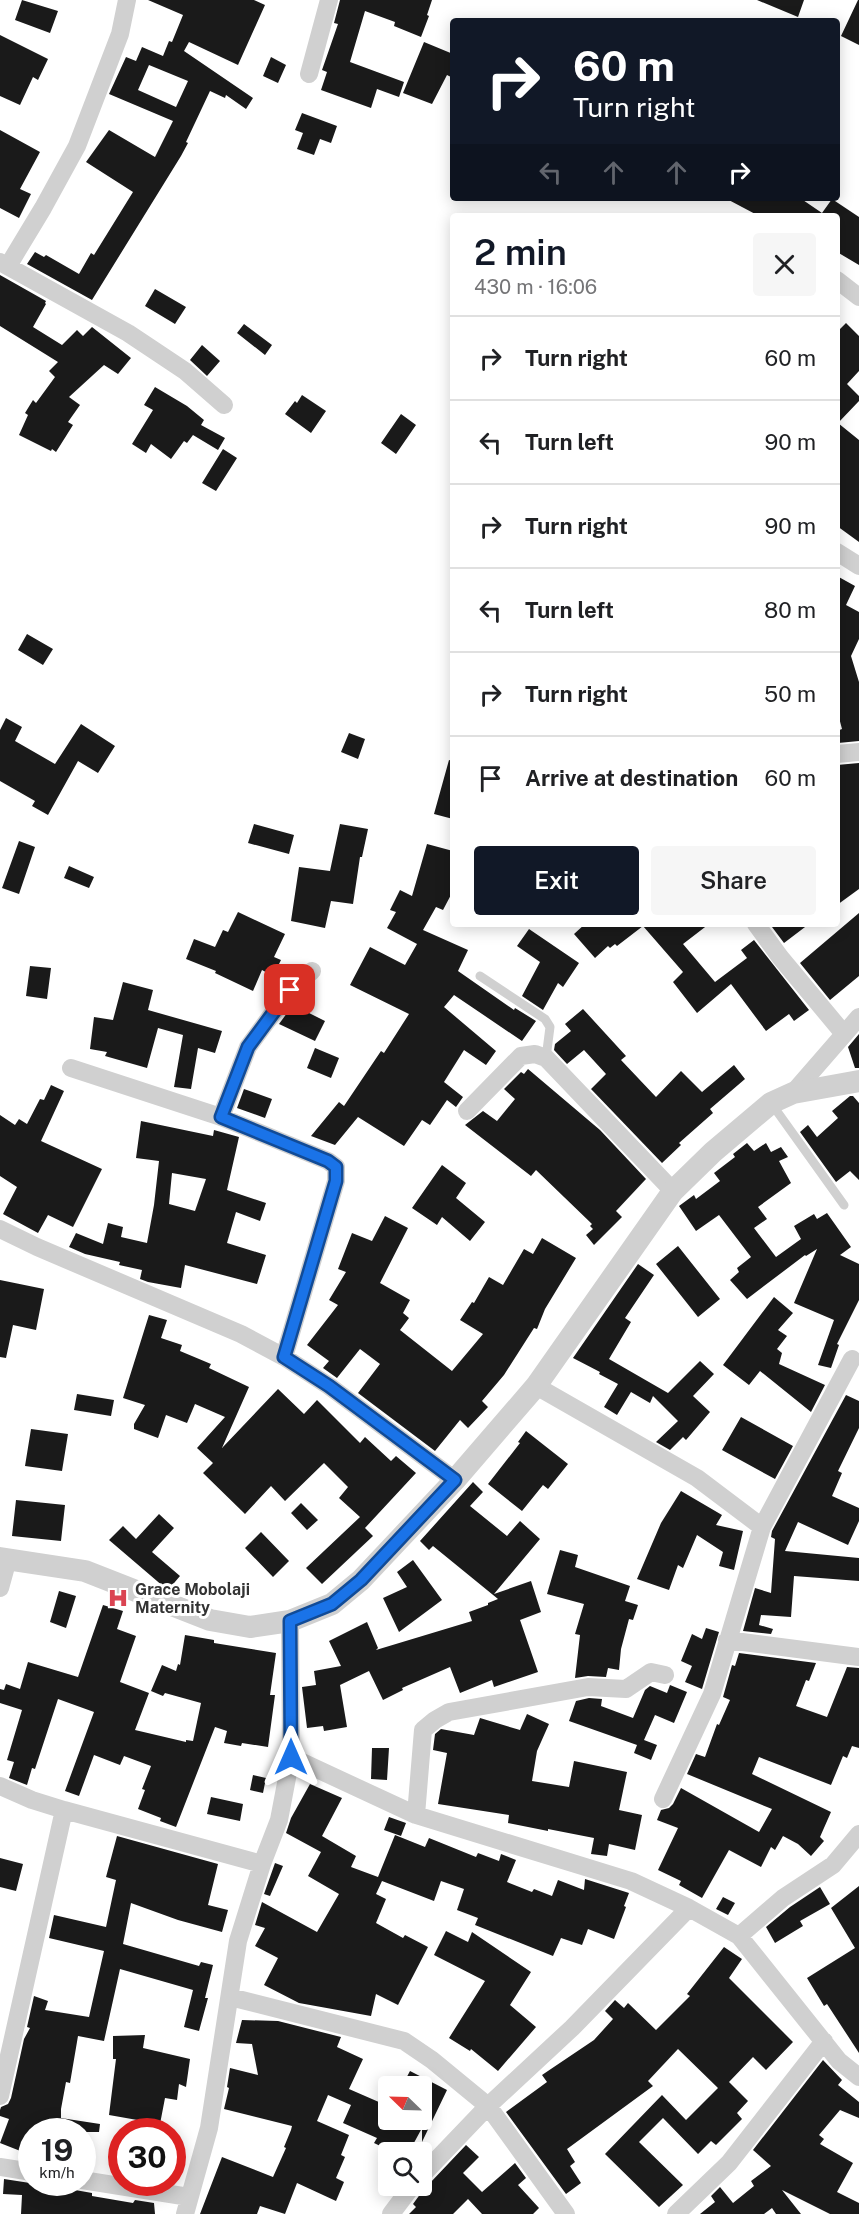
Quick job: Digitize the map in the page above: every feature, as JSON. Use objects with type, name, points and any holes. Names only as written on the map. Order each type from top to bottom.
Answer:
[{"type":"street","points":[[127,0],[120,34],[77,146],[44,208],[4,264],[128,333],[185,371],[224,405]]},
{"type":"street","points":[[309,74],[329,0]]},
{"type":"street","points":[[840,282],[859,297]]},
{"type":"street","points":[[840,554],[859,567]]},
{"type":"street","points":[[840,754],[859,752]]},
{"type":"street","points":[[758,927],[844,1034]]},
{"type":"street","points":[[221,1117],[248,1047],[290,990],[312,971]]},
{"type":"street","points":[[793,1093],[859,1017]]},
{"type":"street","points":[[467,1111],[522,1056],[535,1054],[546,1058],[673,1191]]},
{"type":"street","points":[[71,1068],[221,1117],[328,1161],[336,1167],[336,1181],[284,1357]]},
{"type":"street","points":[[0,1588],[4,1559],[85,1571],[210,1620],[250,1627],[290,1621],[332,1604],[361,1580],[455,1480],[536,1386],[673,1191],[713,1152],[771,1103],[793,1093],[859,1081]]},
{"type":"street","points":[[0,1229],[241,1334],[284,1357],[329,1386],[455,1480]]},
{"type":"street","points":[[663,1799],[712,1694],[762,1527],[852,1359]]},
{"type":"street","points":[[536,1386],[697,1478],[762,1527]]},
{"type":"street","points":[[96,2183],[187,2206],[209,2128],[238,1941],[262,1864],[279,1820],[291,1757],[290,1621]]},
{"type":"street","points":[[728,1640],[859,1657]]},
{"type":"street","points":[[416,1815],[423,1730],[449,1712],[588,1687],[626,1689],[651,1672],[665,1675]]},
{"type":"street","points":[[291,1757],[416,1815],[631,1881],[689,1908],[739,1936],[839,2061],[859,2077]]},
{"type":"street","points":[[0,1786],[32,1800],[64,1810],[262,1864]]},
{"type":"street","points":[[0,2096],[64,1810]]},
{"type":"street","points":[[739,1936],[783,1898],[833,1864],[859,1834]]},
{"type":"street","points":[[432,2165],[488,2106],[572,2028],[689,1908]]},
{"type":"street","points":[[230,1997],[404,2041],[432,2060],[488,2106],[566,2214]]},
{"type":"street","points":[[676,2214],[729,2163],[824,2041]]},
{"type":"street","points":[[0,2167],[18,2170]]},
{"type":"street","points":[[391,2214],[404,2196]]},
{"type":"lane","points":[[480,976],[545,1019],[550,1028],[546,1058]]},
{"type":"lane","points":[[771,1103],[844,1205]]},
{"type":"building","points":[[22,0],[58,11],[50,33],[15,20]]},
{"type":"building","points":[[148,0],[254,0],[265,5],[238,65],[189,42],[184,51],[253,98],[246,109],[226,95],[225,98],[210,91],[181,156],[92,300],[27,264],[35,252],[44,257],[46,255],[79,274],[91,253],[94,255],[133,192],[86,162],[109,130],[155,157],[173,121],[109,94],[126,57],[136,61],[142,47],[163,56],[169,41],[172,42],[183,15]],"holes":[[[149,65],[188,81],[176,107],[138,90]]]},
{"type":"building","points":[[340,0],[432,0],[421,37],[394,26],[395,22],[365,11],[350,62],[404,82],[399,97],[377,89],[371,108],[321,90],[327,72],[322,70],[338,24],[334,23]]},
{"type":"building","points":[[757,0],[804,0],[798,17]]},
{"type":"building","points":[[859,0],[859,45],[841,36]]},
{"type":"building","points":[[0,35],[48,59],[38,80],[33,77],[20,105],[0,96]]},
{"type":"building","points":[[424,42],[450,53],[450,76],[447,75],[432,104],[403,93]]},
{"type":"building","points":[[271,57],[286,65],[278,83],[263,76]]},
{"type":"building","points":[[302,113],[337,126],[331,143],[320,139],[314,155],[297,149],[303,133],[295,130]]},
{"type":"building","points":[[0,130],[40,152],[20,189],[31,194],[19,218],[0,208]]},
{"type":"building","points":[[731,201],[804,201],[822,213],[753,213]]},
{"type":"building","points":[[831,201],[835,201],[859,217],[859,265],[840,254],[840,213],[822,213]]},
{"type":"building","points":[[0,275],[46,301],[33,327],[62,345],[77,330],[83,336],[92,327],[131,358],[118,374],[104,365],[69,397],[80,405],[68,422],[73,425],[56,452],[19,435],[28,415],[25,413],[33,400],[36,403],[55,377],[49,371],[58,362],[0,326]]},
{"type":"building","points":[[155,289],[186,307],[175,324],[145,306]]},
{"type":"building","points":[[846,323],[859,336],[859,371],[847,384],[859,396],[859,401],[840,421],[840,329]]},
{"type":"building","points":[[244,324],[272,345],[265,355],[237,333]]},
{"type":"building","points":[[202,345],[220,361],[207,376],[190,360]]},
{"type":"building","points":[[155,387],[187,406],[204,420],[201,425],[225,438],[218,450],[193,435],[187,443],[184,441],[171,459],[151,444],[146,453],[132,444],[153,410],[144,405]]},
{"type":"building","points":[[302,395],[326,411],[311,433],[285,414]]},
{"type":"building","points":[[401,414],[416,425],[396,454],[381,443]]},
{"type":"building","points":[[840,425],[859,440],[859,542],[840,528]]},
{"type":"building","points":[[223,449],[237,458],[216,491],[202,483]]},
{"type":"building","points":[[840,578],[855,586],[846,605],[859,612],[859,639],[851,656],[859,682],[859,741],[840,743],[840,730],[842,729],[840,721]]},
{"type":"building","points":[[27,634],[53,649],[43,665],[18,650]]},
{"type":"building","points":[[6,718],[22,727],[15,741],[55,764],[81,724],[115,746],[98,773],[78,761],[48,815],[32,806],[35,801],[0,781],[0,730]]},
{"type":"building","points":[[349,733],[365,739],[358,759],[341,752]]},
{"type":"building","points":[[449,760],[450,760],[450,818],[434,814]]},
{"type":"building","points":[[859,763],[859,889],[840,903],[840,765]]},
{"type":"building","points":[[254,824],[294,835],[289,854],[248,843]]},
{"type":"building","points":[[340,824],[368,829],[362,857],[360,857],[353,904],[331,901],[325,928],[291,921],[299,867],[330,871]]},
{"type":"building","points":[[19,841],[35,847],[19,894],[2,888]]},
{"type":"building","points":[[427,844],[450,850],[450,897],[443,910],[436,907],[423,930],[468,950],[458,971],[514,1010],[515,1008],[536,1021],[522,1041],[454,995],[444,1007],[496,1051],[486,1065],[464,1050],[444,1082],[463,1097],[456,1107],[447,1100],[430,1125],[422,1120],[404,1146],[358,1117],[335,1145],[311,1136],[339,1102],[344,1106],[381,1051],[384,1053],[409,1014],[350,985],[370,947],[405,965],[417,944],[387,928],[396,912],[390,910],[400,890],[412,896]]},
{"type":"building","points":[[69,866],[94,877],[89,888],[64,878]]},
{"type":"building","points":[[238,912],[285,934],[274,957],[281,960],[273,976],[262,970],[253,991],[215,973],[216,971],[186,959],[194,939],[215,947],[223,930],[228,932]]},
{"type":"building","points":[[859,913],[859,976],[830,1000],[800,963]]},
{"type":"building","points":[[582,927],[642,927],[617,946],[615,944],[610,948],[608,946],[595,958],[574,934]]},
{"type":"building","points":[[644,927],[705,927],[683,944],[715,982],[747,958],[741,950],[754,940],[809,1010],[794,1021],[789,1014],[766,1031],[731,984],[697,1013],[673,982],[683,972]]},
{"type":"building","points":[[772,927],[805,927],[784,943]]},
{"type":"building","points":[[529,929],[579,963],[563,987],[558,983],[543,1010],[522,996],[540,962],[517,946]]},
{"type":"building","points":[[30,966],[51,968],[47,999],[26,996]]},
{"type":"building","points":[[123,982],[153,990],[148,1010],[222,1031],[215,1053],[198,1048],[191,1089],[174,1087],[183,1035],[158,1028],[147,1068],[105,1056],[107,1052],[90,1049],[94,1017],[113,1020]]},
{"type":"building","points":[[293,1005],[325,1021],[315,1041],[279,1024]]},
{"type":"building","points":[[583,1009],[626,1056],[621,1060],[656,1097],[681,1071],[702,1092],[734,1065],[745,1079],[710,1109],[713,1113],[679,1143],[681,1145],[662,1163],[591,1089],[606,1074],[584,1050],[567,1064],[554,1050],[555,1044],[571,1031],[565,1024]]},
{"type":"building","points":[[859,1034],[859,1068],[855,1068],[848,1047]]},
{"type":"building","points":[[315,1048],[339,1058],[331,1078],[307,1068]]},
{"type":"building","points":[[528,1069],[600,1130],[646,1179],[616,1211],[622,1217],[594,1245],[586,1235],[593,1229],[590,1226],[592,1224],[536,1170],[531,1176],[465,1125],[483,1111],[497,1121],[515,1099],[504,1089],[521,1072],[524,1074]]},
{"type":"building","points":[[51,1085],[64,1091],[41,1141],[102,1169],[73,1227],[48,1215],[38,1233],[3,1214],[17,1187],[0,1176],[0,1115],[15,1125],[19,1119],[27,1124],[40,1099],[44,1100]]},
{"type":"building","points":[[244,1089],[272,1099],[265,1118],[237,1108]]},
{"type":"building","points":[[853,1096],[859,1103],[859,1180],[850,1171],[836,1182],[800,1132],[808,1125],[817,1137],[838,1118],[832,1111]]},
{"type":"building","points":[[141,1121],[213,1136],[214,1130],[239,1137],[227,1190],[266,1203],[260,1221],[236,1212],[227,1243],[266,1255],[257,1284],[185,1265],[181,1288],[148,1282],[140,1279],[142,1270],[119,1265],[120,1262],[85,1254],[69,1247],[76,1233],[103,1244],[108,1223],[123,1227],[121,1237],[147,1243],[159,1161],[136,1158]],"holes":[[[172,1173],[206,1179],[195,1211],[169,1204]]]},
{"type":"building","points":[[747,1143],[754,1151],[766,1143],[771,1152],[781,1147],[788,1157],[779,1161],[791,1183],[758,1207],[767,1219],[754,1228],[776,1257],[801,1239],[794,1226],[814,1214],[817,1219],[827,1213],[851,1247],[840,1255],[859,1264],[859,1300],[837,1344],[839,1345],[831,1368],[818,1365],[834,1320],[794,1303],[817,1249],[805,1255],[747,1299],[730,1280],[739,1272],[737,1268],[751,1257],[719,1215],[696,1231],[679,1206],[694,1195],[696,1199],[720,1181],[714,1173],[735,1157],[733,1154]]},
{"type":"building","points":[[442,1165],[466,1183],[456,1198],[485,1222],[470,1241],[442,1217],[437,1225],[412,1208]]},
{"type":"building","points":[[385,1216],[408,1228],[380,1283],[410,1300],[403,1313],[409,1318],[400,1330],[452,1371],[483,1334],[460,1320],[472,1302],[474,1303],[489,1277],[503,1285],[524,1249],[533,1254],[542,1238],[576,1258],[545,1309],[537,1329],[534,1328],[504,1375],[482,1401],[488,1407],[468,1428],[460,1420],[435,1451],[358,1393],[380,1364],[360,1349],[337,1378],[323,1368],[329,1361],[307,1345],[338,1305],[329,1300],[346,1272],[338,1269],[352,1233],[372,1241]]},
{"type":"building","points":[[678,1246],[720,1299],[698,1317],[656,1264]]},
{"type":"building","points":[[638,1264],[654,1275],[625,1318],[631,1322],[609,1359],[668,1393],[700,1361],[714,1374],[693,1396],[710,1412],[686,1440],[683,1437],[670,1450],[656,1442],[678,1421],[653,1396],[650,1403],[631,1392],[617,1415],[604,1407],[618,1384],[573,1358]]},
{"type":"building","points":[[0,1280],[44,1289],[36,1330],[13,1325],[6,1358],[0,1357]]},
{"type":"building","points":[[774,1297],[793,1313],[778,1330],[787,1336],[777,1349],[782,1353],[779,1364],[825,1385],[811,1412],[760,1371],[749,1385],[723,1365]]},
{"type":"building","points":[[149,1315],[167,1320],[161,1338],[182,1345],[180,1351],[211,1364],[209,1368],[249,1387],[222,1448],[278,1389],[304,1414],[317,1400],[360,1443],[365,1437],[391,1461],[396,1456],[416,1473],[365,1528],[373,1536],[322,1584],[306,1568],[360,1517],[339,1498],[348,1487],[324,1463],[285,1501],[271,1486],[245,1514],[203,1473],[213,1463],[197,1448],[225,1417],[195,1404],[187,1423],[166,1415],[158,1438],[134,1429],[134,1424],[145,1405],[123,1398]]},
{"type":"building","points":[[77,1394],[114,1400],[111,1416],[74,1410]]},
{"type":"building","points":[[846,1395],[859,1401],[859,1428],[838,1471],[842,1473],[832,1496],[859,1508],[859,1521],[848,1545],[798,1522],[785,1551],[859,1558],[859,1581],[794,1576],[791,1617],[761,1615],[759,1625],[773,1629],[771,1634],[743,1631],[755,1588],[771,1593],[775,1539],[771,1537],[772,1531]]},
{"type":"building","points":[[741,1417],[793,1446],[775,1479],[722,1450]]},
{"type":"building","points":[[31,1429],[68,1434],[62,1471],[25,1466]]},
{"type":"building","points":[[526,1431],[568,1464],[548,1489],[543,1485],[522,1511],[488,1484],[520,1443],[518,1442]]},
{"type":"building","points":[[473,1482],[483,1492],[470,1506],[507,1536],[520,1521],[540,1539],[494,1594],[531,1581],[541,1612],[520,1620],[538,1672],[494,1687],[492,1680],[460,1693],[450,1667],[402,1688],[403,1690],[383,1700],[369,1671],[340,1685],[347,1727],[324,1731],[323,1726],[307,1728],[302,1687],[316,1685],[314,1671],[341,1666],[329,1641],[367,1622],[378,1648],[376,1650],[472,1621],[469,1612],[498,1599],[433,1546],[429,1550],[420,1541]]},
{"type":"building","points":[[681,1491],[722,1515],[716,1525],[743,1531],[734,1570],[719,1566],[723,1552],[697,1535],[683,1568],[678,1565],[669,1590],[637,1579],[661,1523]]},
{"type":"building","points":[[16,1500],[65,1505],[61,1541],[12,1536]]},
{"type":"building","points":[[301,1503],[318,1520],[307,1530],[291,1513]]},
{"type":"building","points":[[159,1514],[174,1528],[152,1552],[180,1576],[169,1589],[109,1540],[123,1526],[136,1539]]},
{"type":"building","points":[[261,1532],[289,1561],[273,1577],[245,1548]]},
{"type":"building","points":[[560,1550],[578,1555],[575,1567],[630,1586],[625,1601],[638,1605],[633,1620],[629,1619],[621,1649],[619,1670],[608,1668],[606,1677],[575,1678],[580,1635],[575,1634],[584,1604],[547,1594]]},
{"type":"building","points":[[413,1560],[442,1600],[399,1632],[383,1598],[407,1587],[397,1572]]},
{"type":"building","points":[[59,1591],[76,1596],[66,1628],[50,1622]]},
{"type":"building","points":[[103,1605],[123,1611],[117,1629],[136,1636],[120,1682],[149,1693],[135,1730],[186,1742],[186,1740],[193,1741],[201,1703],[165,1693],[163,1696],[151,1691],[162,1665],[176,1671],[178,1664],[180,1665],[185,1635],[214,1640],[214,1643],[276,1653],[270,1695],[275,1695],[268,1747],[224,1743],[227,1731],[215,1727],[176,1827],[138,1809],[145,1790],[142,1789],[151,1766],[124,1756],[120,1765],[94,1755],[79,1796],[65,1791],[94,1712],[58,1699],[35,1769],[32,1768],[27,1785],[9,1778],[14,1762],[7,1760],[22,1710],[0,1703],[0,1689],[4,1690],[6,1684],[20,1689],[28,1662],[78,1677]]},
{"type":"building","points":[[706,1628],[719,1632],[702,1689],[685,1682],[692,1666],[681,1661],[692,1634],[702,1639]]},
{"type":"building","points":[[739,1653],[816,1663],[809,1681],[806,1680],[796,1706],[827,1717],[847,1667],[859,1668],[859,1748],[852,1746],[847,1758],[843,1756],[831,1785],[759,1757],[752,1774],[831,1812],[820,1837],[824,1841],[811,1856],[798,1844],[783,1836],[775,1850],[771,1847],[761,1867],[729,1850],[702,1898],[679,1885],[681,1881],[658,1870],[678,1828],[657,1820],[661,1810],[673,1804],[681,1788],[759,1832],[772,1809],[687,1774],[696,1754],[705,1757],[717,1724],[719,1725],[730,1700],[723,1697],[732,1665],[735,1666]]},
{"type":"building","points":[[670,1685],[687,1692],[674,1723],[655,1715],[644,1740],[657,1745],[651,1760],[634,1753],[637,1745],[569,1721],[576,1701],[589,1698],[602,1699],[601,1706],[633,1718],[645,1690],[650,1686],[667,1693]]},
{"type":"building","points":[[527,1714],[549,1724],[537,1751],[532,1781],[569,1787],[574,1761],[627,1772],[619,1810],[642,1815],[635,1850],[609,1844],[607,1856],[591,1854],[594,1838],[508,1823],[509,1815],[438,1804],[447,1753],[433,1750],[435,1734],[441,1729],[474,1735],[480,1718],[520,1730]]},
{"type":"building","points":[[372,1748],[389,1748],[387,1780],[371,1779]]},
{"type":"building","points":[[253,1775],[266,1778],[263,1793],[250,1790]]},
{"type":"building","points":[[310,1784],[342,1798],[322,1836],[356,1856],[351,1867],[378,1877],[395,1835],[425,1847],[429,1838],[476,1857],[478,1853],[499,1861],[501,1854],[516,1860],[507,1882],[532,1892],[534,1889],[552,1896],[558,1880],[584,1890],[585,1879],[629,1893],[614,1939],[588,1929],[582,1945],[561,1938],[553,1956],[475,1925],[478,1918],[457,1910],[464,1889],[441,1881],[434,1901],[382,1881],[376,1894],[386,1899],[376,1923],[403,1938],[405,1935],[428,1947],[398,2005],[376,1994],[371,2016],[299,2003],[264,1985],[278,1958],[255,1946],[265,1928],[255,1925],[262,1902],[317,1932],[339,1894],[308,1876],[321,1852],[286,1833],[291,1818]]},
{"type":"building","points":[[211,1797],[243,1804],[240,1821],[207,1814]]},
{"type":"building","points":[[389,1817],[406,1823],[401,1836],[384,1830]]},
{"type":"building","points":[[117,1836],[218,1864],[208,1905],[228,1910],[222,1932],[178,1920],[131,1903],[123,1944],[199,1966],[201,1962],[213,1965],[205,1998],[208,1998],[199,2031],[184,2027],[193,1990],[120,1969],[104,2041],[78,2036],[70,2083],[66,2082],[61,2118],[18,2118],[18,2150],[0,2143],[9,2119],[0,2116],[0,2110],[8,2104],[11,2098],[24,2039],[30,2028],[27,2027],[34,1996],[48,2001],[45,2010],[89,2017],[104,1951],[49,1938],[54,1915],[106,1927],[116,1880],[106,1877]]},
{"type":"building","points":[[0,1858],[23,1864],[16,1891],[0,1887]]},
{"type":"building","points":[[275,1863],[283,1866],[270,1896],[264,1894]]},
{"type":"building","points":[[859,1886],[859,2053],[827,2004],[824,2006],[807,1978],[855,1948],[831,1908]]},
{"type":"building","points":[[820,1887],[830,1904],[800,1921],[803,1926],[775,1943],[766,1927]]},
{"type":"building","points":[[723,1897],[735,1903],[728,1915],[716,1909]]},
{"type":"building","points":[[446,1931],[468,1942],[472,1932],[531,1972],[510,2005],[536,2027],[498,2071],[471,2049],[470,2051],[449,2038],[485,1981],[434,1955]]},
{"type":"building","points":[[724,1947],[742,1959],[729,1978],[793,2042],[766,2070],[753,2057],[729,2082],[748,2101],[737,2113],[742,2119],[716,2145],[711,2141],[698,2154],[663,2118],[639,2142],[683,2185],[659,2207],[605,2154],[662,2095],[686,2120],[718,2088],[678,2049],[648,2081],[653,2086],[567,2149],[575,2162],[570,2166],[581,2183],[566,2194],[506,2112],[547,2082],[542,2075],[594,2040],[613,2019],[605,2011],[615,2000],[624,2008],[628,2003],[656,2030],[690,1996],[687,1994]]},
{"type":"building","points":[[242,2020],[278,2021],[341,2037],[337,2047],[363,2059],[349,2089],[378,2102],[378,2130],[421,2130],[414,2142],[378,2142],[378,2145],[374,2143],[377,2138],[343,2123],[351,2105],[328,2095],[317,2121],[349,2135],[341,2155],[345,2157],[336,2178],[344,2182],[336,2201],[297,2183],[285,2214],[260,2206],[257,2214],[200,2214],[222,2157],[273,2177],[286,2148],[284,2147],[292,2126],[224,2109],[229,2088],[227,2087],[230,2068],[258,2075],[252,2044],[236,2043]]},
{"type":"building","points":[[145,2035],[143,2048],[190,2059],[186,2087],[179,2084],[177,2100],[165,2098],[161,2118],[126,2118],[109,2115],[116,2059],[113,2059],[113,2036]]},
{"type":"building","points":[[823,2060],[842,2080],[838,2085],[859,2102],[859,2118],[840,2110],[819,2135],[824,2139],[820,2144],[853,2163],[837,2192],[859,2203],[859,2214],[830,2214],[782,2190],[801,2214],[776,2214],[772,2208],[764,2214],[700,2214],[715,2202],[711,2196],[720,2187],[733,2203],[754,2186],[751,2181],[771,2166],[753,2150]]},
{"type":"building","points":[[410,2071],[420,2076],[407,2076]]},
{"type":"building","points":[[432,2082],[447,2090],[432,2121]]},
{"type":"building","points":[[96,2123],[100,2124],[99,2132],[96,2132]]},
{"type":"building","points":[[422,2130],[428,2130],[422,2142]]},
{"type":"building","points":[[466,2145],[479,2157],[463,2173],[482,2192],[515,2163],[526,2178],[518,2185],[539,2208],[533,2214],[482,2214],[468,2199],[453,2214],[409,2214],[416,2207],[413,2204],[419,2196],[432,2196],[432,2181]]},
{"type":"building","points":[[4,2179],[18,2181],[18,2195],[3,2194]]},
{"type":"building","points":[[22,2196],[92,2196],[133,2203],[135,2200],[154,2203],[155,2214],[21,2214]]},
{"type":"place","name":"Grace Mobolaji Maternity","points":[[118,1598]]},
{"type":"route","points":[[290,990],[248,1047],[221,1117],[328,1161],[336,1167],[336,1181],[284,1357],[329,1386],[455,1480],[361,1580],[332,1604],[290,1621],[291,1757]]}]
